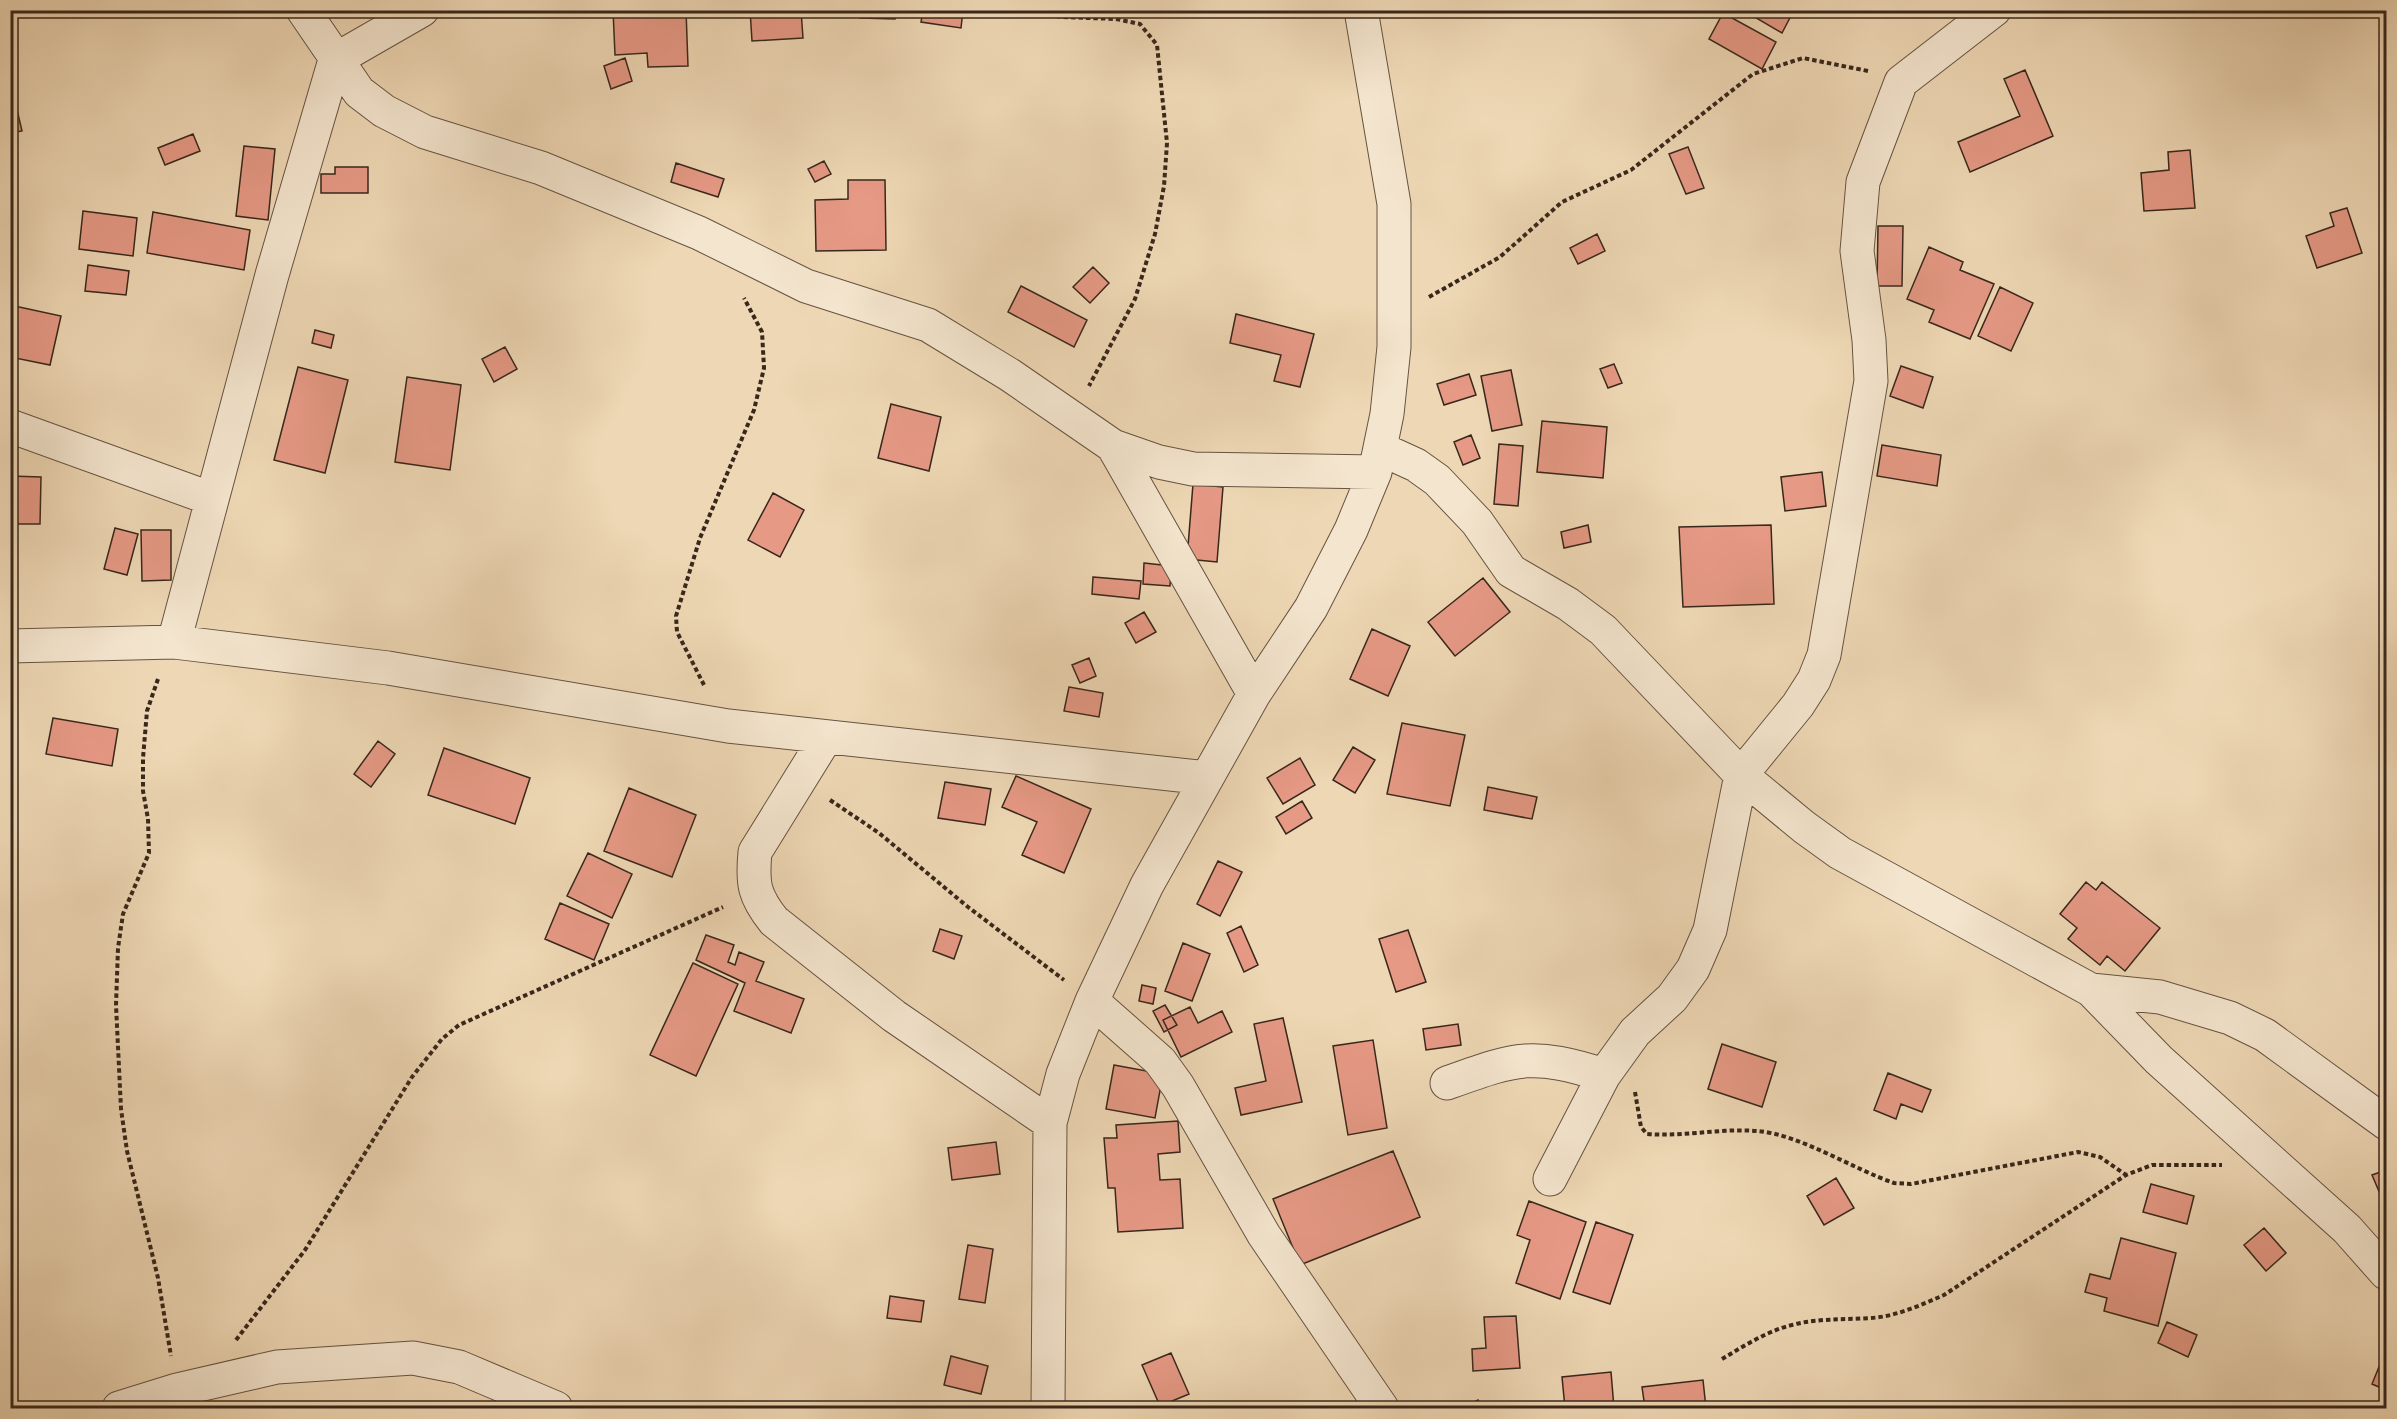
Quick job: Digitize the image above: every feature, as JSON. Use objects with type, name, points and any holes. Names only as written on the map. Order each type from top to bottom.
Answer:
[{"type":"street","points":[[303,10],[359,93],[384,111],[425,132],[562,177],[699,233],[806,286],[928,325],[1073,416],[1113,446],[1159,462],[1193,469],[1378,460],[1416,465],[1437,480],[1477,522],[1511,571],[1568,604],[1603,630],[1741,775],[1804,827],[1840,853],[2091,990],[2159,1060],[2347,1228],[2386,1273]]},
{"type":"street","points":[[174,642],[272,275],[335,60],[422,10]]},
{"type":"street","points":[[1048,1408],[1050,1123],[1063,1074],[1092,1001],[1147,885],[1254,694],[1311,608],[1351,530],[1378,460],[1388,414],[1396,311],[1394,204],[1361,10]]},
{"type":"street","points":[[1550,1179],[1604,1075],[1635,1032],[1672,998],[1693,969],[1710,930],[1741,775],[1798,705],[1814,680],[1824,655],[1871,381],[1869,340],[1857,251],[1863,183],[1901,82],[1994,10]]},
{"type":"street","points":[[10,426],[212,499]]},
{"type":"street","points":[[1113,446],[1254,694]]},
{"type":"street","points":[[10,646],[174,642],[388,668],[728,726],[825,739],[1207,778]]},
{"type":"street","points":[[825,739],[754,852],[755,892],[760,903],[774,921],[876,1001],[1050,1123]]},
{"type":"street","points":[[2091,990],[2160,997],[2230,1018],[2265,1035],[2386,1123]]},
{"type":"street","points":[[1092,1001],[1160,1061],[1178,1086],[1264,1235],[1382,1408]]},
{"type":"street","points":[[1447,1083],[1503,1063],[1524,1060],[1562,1062],[1604,1075]]},
{"type":"street","points":[[119,1408],[192,1386],[277,1367],[413,1358],[459,1367],[556,1408]]},
{"type":"path","points":[[1019,10],[1062,17],[1116,19],[1140,24],[1157,45],[1167,143],[1164,186],[1155,234],[1135,299],[1073,416]]},
{"type":"path","points":[[1396,311],[1424,300],[1500,257],[1562,202],[1631,170],[1753,74],[1803,58],[1856,67],[1901,82]]},
{"type":"path","points":[[728,726],[676,632],[676,616],[700,538],[754,410],[764,368],[762,332],[743,296]]},
{"type":"path","points":[[174,642],[147,711],[143,791],[148,819],[149,853],[123,914],[118,948],[117,1005],[121,1108],[128,1151],[158,1278],[192,1386]]},
{"type":"path","points":[[800,779],[879,833],[968,907],[1092,1001]]},
{"type":"path","points":[[192,1386],[305,1250],[412,1077],[442,1039],[459,1025],[755,892]]},
{"type":"path","points":[[1604,1075],[1624,1077],[1632,1083],[1639,1106],[1642,1131],[1647,1134],[1666,1136],[1757,1131],[1785,1136],[1894,1184],[1911,1184],[2078,1152],[2087,1152],[2100,1157],[2126,1175]]},
{"type":"path","points":[[1722,1359],[1755,1340],[1791,1325],[1830,1318],[1871,1318],[1923,1304],[1944,1295],[2126,1175],[2152,1165],[2277,1164]]},
{"type":"building","points":[[613,10],[686,10],[688,66],[648,67],[647,53],[615,55]]},
{"type":"building","points":[[750,10],[801,10],[803,38],[752,41]]},
{"type":"building","points":[[860,10],[896,10],[895,19],[860,18]]},
{"type":"building","points":[[923,10],[963,10],[961,28],[921,22]]},
{"type":"building","points":[[1747,10],[1794,10],[1782,33],[1746,12]]},
{"type":"building","points":[[1723,13],[1776,42],[1762,69],[1709,39]]},
{"type":"building","points":[[625,58],[632,81],[611,89],[604,66]]},
{"type":"building","points":[[2025,70],[2053,136],[1970,172],[1958,142],[2020,116],[2004,79]]},
{"type":"building","points":[[10,80],[22,131],[10,133]]},
{"type":"building","points":[[193,134],[200,151],[165,165],[158,148]]},
{"type":"building","points":[[244,146],[275,149],[268,220],[236,216]]},
{"type":"building","points":[[1688,147],[1704,188],[1686,194],[1669,154]]},
{"type":"building","points":[[2190,150],[2195,208],[2144,211],[2141,173],[2169,170],[2168,152]]},
{"type":"building","points":[[824,161],[831,174],[815,182],[808,169]]},
{"type":"building","points":[[676,163],[724,179],[718,197],[671,182]]},
{"type":"building","points":[[335,167],[368,167],[368,193],[321,193],[321,174],[335,174]]},
{"type":"building","points":[[848,180],[885,180],[886,250],[816,251],[815,200],[848,199]]},
{"type":"building","points":[[2347,208],[2362,253],[2317,268],[2306,236],[2334,226],[2330,213]]},
{"type":"building","points":[[83,211],[137,218],[133,256],[79,249]]},
{"type":"building","points":[[153,212],[250,230],[244,270],[147,253]]},
{"type":"building","points":[[1878,226],[1903,226],[1902,286],[1877,286]]},
{"type":"building","points":[[1597,234],[1605,251],[1578,264],[1570,248]]},
{"type":"building","points":[[1929,247],[1963,262],[1960,270],[1994,284],[1970,339],[1929,322],[1934,310],[1907,299]]},
{"type":"building","points":[[88,265],[129,271],[126,295],[85,291]]},
{"type":"building","points":[[1093,267],[1109,283],[1090,303],[1073,287]]},
{"type":"building","points":[[1021,286],[1087,320],[1074,347],[1008,312]]},
{"type":"building","points":[[2000,287],[2033,303],[2011,351],[1978,336]]},
{"type":"building","points":[[10,305],[61,316],[50,365],[10,357]]},
{"type":"building","points":[[1236,314],[1314,334],[1300,387],[1274,381],[1281,355],[1230,343]]},
{"type":"building","points":[[315,330],[334,335],[331,348],[312,343]]},
{"type":"building","points":[[505,347],[517,369],[494,382],[482,359]]},
{"type":"building","points":[[1614,364],[1622,383],[1608,388],[1600,369]]},
{"type":"building","points":[[1901,366],[1933,377],[1923,408],[1890,396]]},
{"type":"building","points":[[298,367],[348,380],[325,473],[274,460]]},
{"type":"building","points":[[1511,370],[1522,425],[1492,431],[1481,376]]},
{"type":"building","points":[[1469,374],[1476,395],[1444,405],[1437,384]]},
{"type":"building","points":[[407,377],[461,385],[450,470],[395,462]]},
{"type":"building","points":[[891,404],[941,417],[929,471],[878,458]]},
{"type":"building","points":[[1542,421],[1607,427],[1603,478],[1537,472]]},
{"type":"building","points":[[1471,435],[1480,458],[1463,465],[1454,442]]},
{"type":"building","points":[[1499,444],[1523,446],[1518,506],[1494,504]]},
{"type":"building","points":[[1882,445],[1941,455],[1937,486],[1877,476]]},
{"type":"building","points":[[1822,472],[1826,506],[1785,511],[1781,477]]},
{"type":"building","points":[[10,476],[41,477],[40,524],[10,524]]},
{"type":"building","points":[[1193,484],[1223,487],[1217,562],[1187,559]]},
{"type":"building","points":[[773,493],[804,510],[780,557],[748,540]]},
{"type":"building","points":[[1588,525],[1591,542],[1564,548],[1561,532]]},
{"type":"building","points":[[1771,525],[1774,604],[1683,607],[1679,527]]},
{"type":"building","points":[[115,528],[138,534],[127,575],[104,569]]},
{"type":"building","points":[[141,530],[171,530],[171,580],[142,581]]},
{"type":"building","points":[[1144,563],[1171,566],[1170,586],[1143,584]]},
{"type":"building","points":[[1093,577],[1141,581],[1139,599],[1092,594]]},
{"type":"building","points":[[1483,578],[1510,612],[1455,656],[1428,622]]},
{"type":"building","points":[[1144,612],[1156,632],[1136,643],[1125,623]]},
{"type":"building","points":[[1372,629],[1410,646],[1388,696],[1350,679]]},
{"type":"building","points":[[1089,658],[1096,676],[1080,683],[1072,665]]},
{"type":"building","points":[[1069,687],[1103,693],[1099,717],[1064,711]]},
{"type":"building","points":[[53,718],[118,729],[112,766],[46,754]]},
{"type":"building","points":[[1402,723],[1465,735],[1450,806],[1387,794]]},
{"type":"building","points":[[378,741],[395,754],[371,787],[354,774]]},
{"type":"building","points":[[1353,747],[1375,760],[1355,793],[1333,780]]},
{"type":"building","points":[[444,748],[530,778],[515,824],[428,795]]},
{"type":"building","points":[[1300,758],[1315,785],[1283,804],[1267,778]]},
{"type":"building","points":[[1016,776],[1091,809],[1064,873],[1022,855],[1037,822],[1002,807]]},
{"type":"building","points":[[945,782],[991,789],[985,825],[938,818]]},
{"type":"building","points":[[1488,787],[1537,797],[1532,819],[1484,810]]},
{"type":"building","points":[[629,788],[696,815],[672,877],[604,851]]},
{"type":"building","points":[[1302,801],[1312,818],[1286,834],[1276,817]]},
{"type":"building","points":[[588,853],[632,874],[612,918],[567,896]]},
{"type":"building","points":[[1218,861],[1242,872],[1220,916],[1197,904]]},
{"type":"building","points":[[2086,882],[2096,890],[2102,882],[2160,928],[2125,971],[2107,956],[2100,965],[2068,939],[2077,928],[2060,914]]},
{"type":"building","points":[[560,903],[609,924],[594,960],[545,939]]},
{"type":"building","points":[[1241,926],[1258,965],[1244,972],[1227,933]]},
{"type":"building","points":[[940,929],[962,936],[954,959],[933,951]]},
{"type":"building","points":[[1408,930],[1426,982],[1396,992],[1379,939]]},
{"type":"building","points":[[706,935],[734,945],[728,962],[735,965],[739,952],[764,962],[756,981],[804,999],[791,1033],[734,1011],[745,983],[696,960]]},
{"type":"building","points":[[1183,943],[1210,954],[1192,1001],[1165,991]]},
{"type":"building","points":[[693,963],[738,984],[696,1076],[650,1055]]},
{"type":"building","points":[[1142,985],[1156,988],[1153,1004],[1139,1001]]},
{"type":"building","points":[[1165,1005],[1177,1025],[1164,1032],[1153,1011]]},
{"type":"building","points":[[1190,1007],[1198,1023],[1222,1011],[1232,1032],[1181,1057],[1163,1020]]},
{"type":"building","points":[[1283,1018],[1302,1102],[1241,1115],[1235,1088],[1266,1081],[1254,1024]]},
{"type":"building","points":[[1458,1024],[1461,1045],[1426,1050],[1423,1029]]},
{"type":"building","points":[[1373,1040],[1387,1128],[1348,1135],[1333,1046]]},
{"type":"building","points":[[1722,1044],[1776,1062],[1762,1107],[1708,1089]]},
{"type":"building","points":[[1114,1065],[1163,1074],[1155,1118],[1106,1109]]},
{"type":"building","points":[[1888,1073],[1931,1090],[1922,1112],[1901,1104],[1896,1119],[1874,1110]]},
{"type":"building","points":[[1178,1121],[1180,1152],[1158,1154],[1160,1180],[1180,1179],[1183,1228],[1118,1232],[1115,1188],[1108,1188],[1104,1138],[1117,1138],[1116,1125]]},
{"type":"building","points":[[996,1142],[1000,1174],[952,1180],[948,1148]]},
{"type":"building","points":[[1393,1151],[1420,1217],[1300,1265],[1273,1199]]},
{"type":"building","points":[[2386,1170],[2386,1208],[2372,1175]]},
{"type":"building","points":[[1836,1178],[1854,1208],[1824,1225],[1807,1196]]},
{"type":"building","points":[[2151,1184],[2194,1196],[2187,1224],[2143,1212]]},
{"type":"building","points":[[1529,1201],[1586,1222],[1560,1299],[1516,1283],[1530,1240],[1517,1235]]},
{"type":"building","points":[[1596,1222],[1633,1235],[1610,1304],[1573,1292]]},
{"type":"building","points":[[2264,1228],[2286,1253],[2266,1271],[2244,1245]]},
{"type":"building","points":[[2121,1238],[2176,1253],[2158,1326],[2104,1311],[2107,1298],[2085,1292],[2090,1274],[2110,1279]]},
{"type":"building","points":[[968,1245],[993,1249],[985,1303],[959,1299]]},
{"type":"building","points":[[890,1296],[924,1301],[921,1322],[887,1318]]},
{"type":"building","points":[[1516,1316],[1520,1368],[1473,1371],[1472,1349],[1486,1348],[1484,1317]]},
{"type":"building","points":[[2167,1322],[2197,1335],[2188,1357],[2158,1343]]},
{"type":"building","points":[[1171,1353],[1189,1394],[1160,1406],[1142,1365]]},
{"type":"building","points":[[951,1356],[988,1366],[981,1394],[944,1385]]},
{"type":"building","points":[[2383,1357],[2386,1358],[2386,1390],[2372,1384]]},
{"type":"building","points":[[1611,1372],[1614,1408],[1565,1408],[1562,1377]]},
{"type":"building","points":[[1703,1380],[1706,1408],[1645,1408],[1642,1387]]},
{"type":"building","points":[[1478,1400],[1483,1408],[1462,1408]]}]
